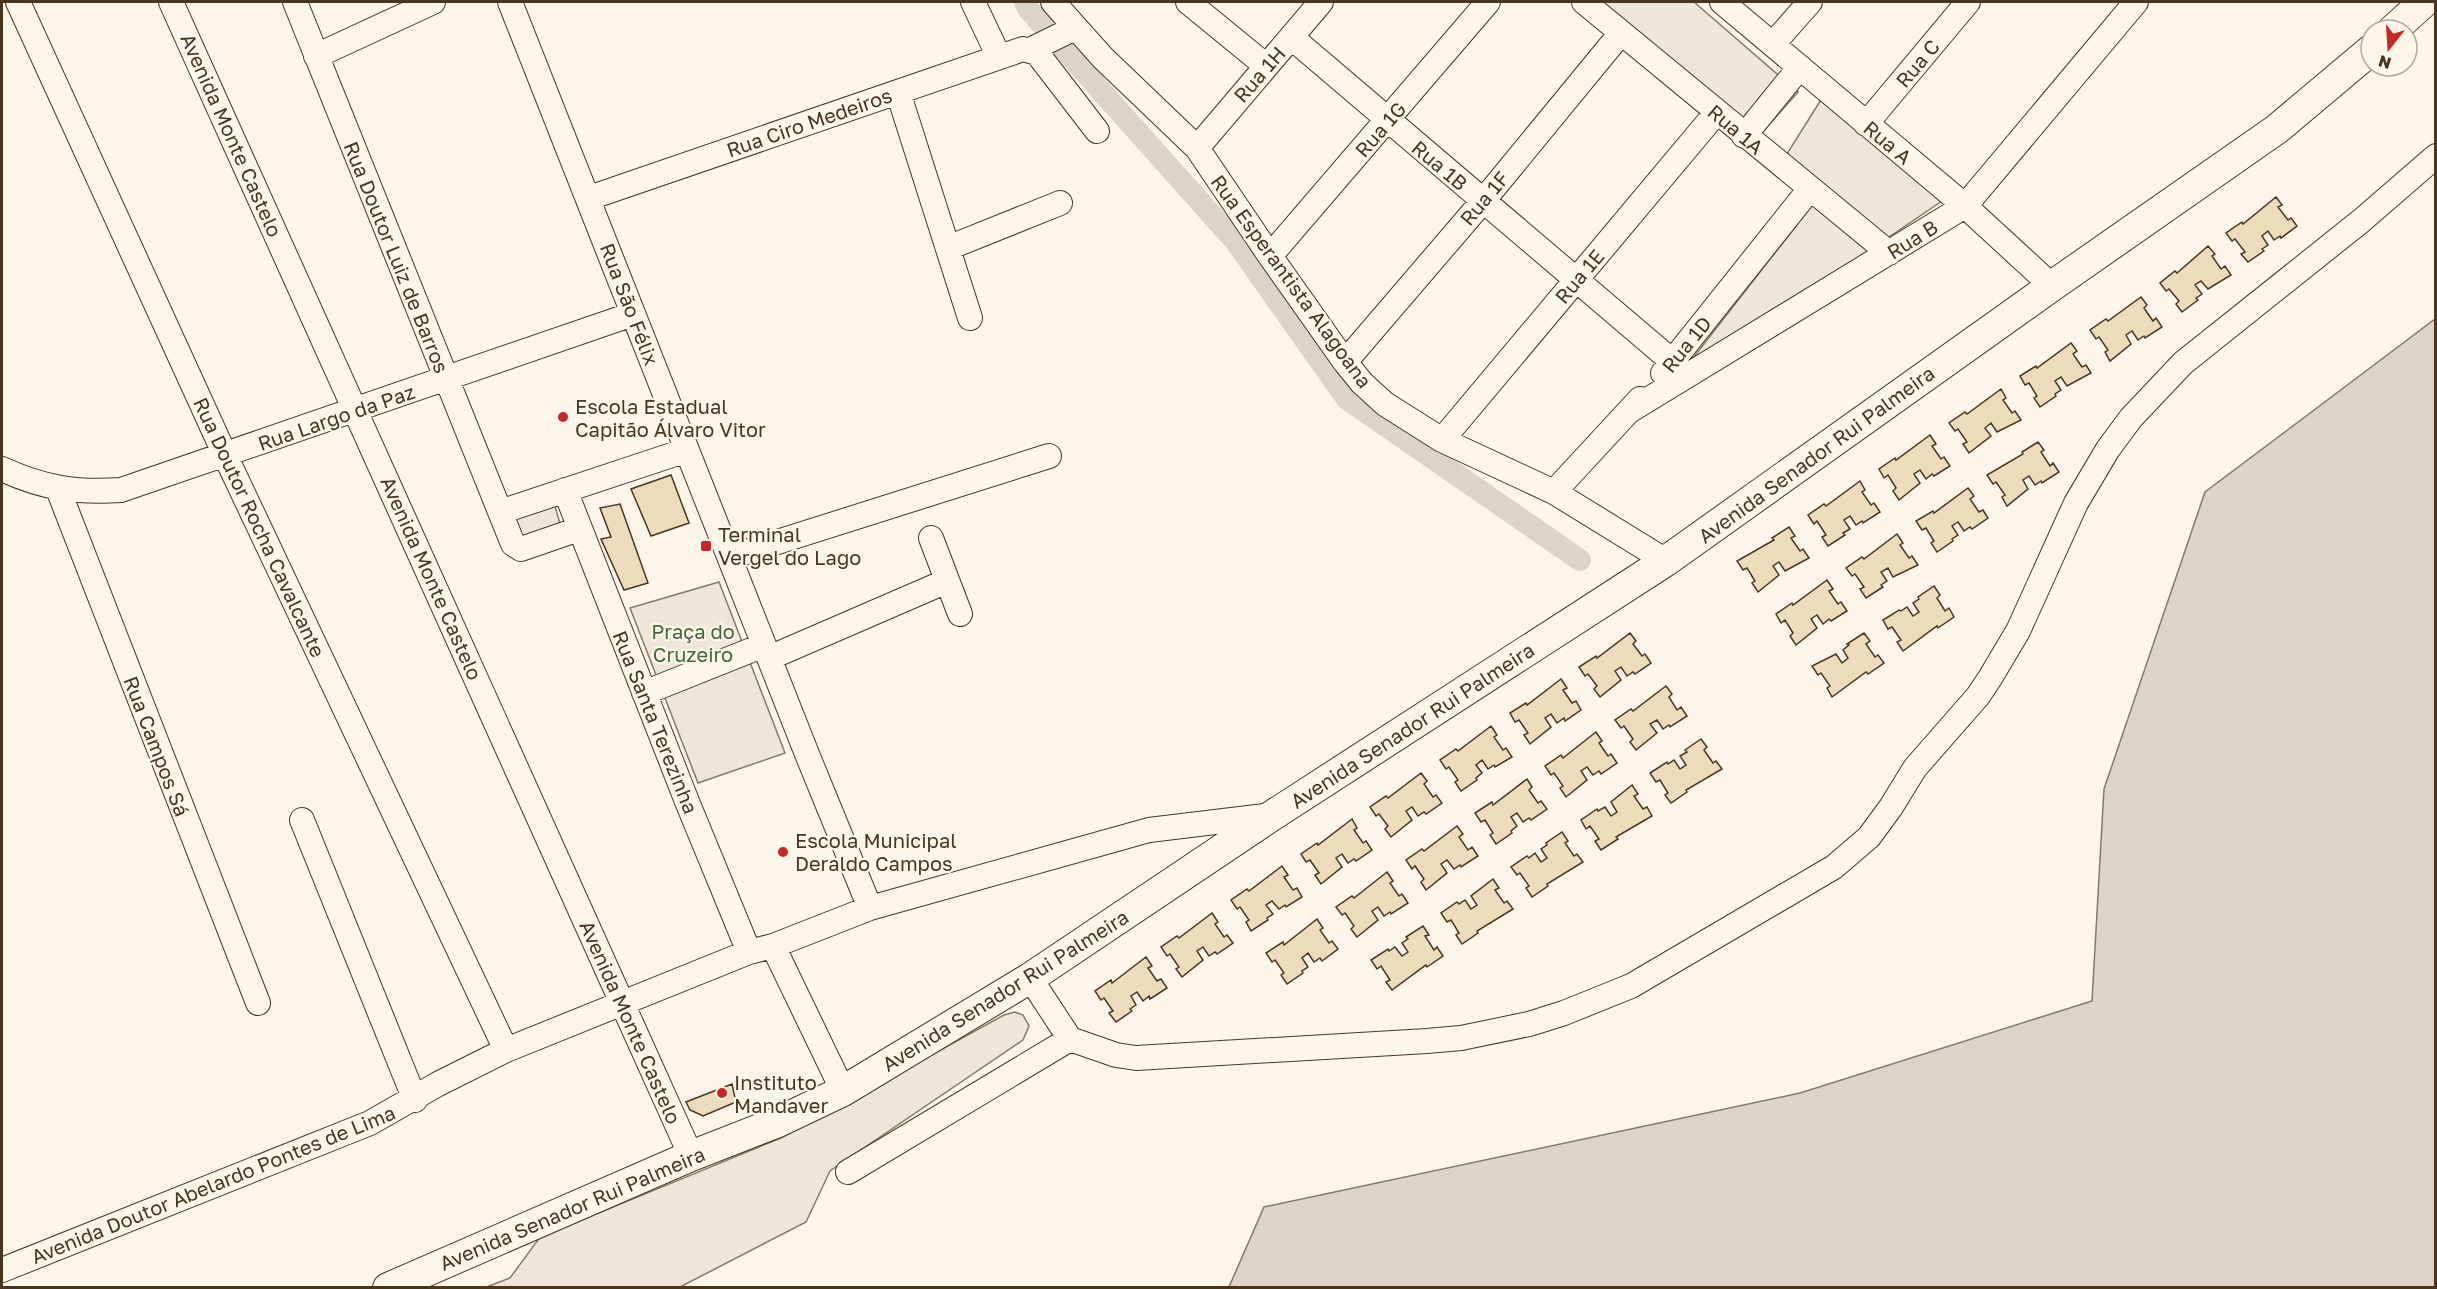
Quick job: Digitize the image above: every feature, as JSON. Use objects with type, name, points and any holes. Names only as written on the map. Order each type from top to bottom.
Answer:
[{"type":"main road","points":[[2406,18],[2424,2]]},
{"type":"main road","name":"Avenida Senador Rui Palmeira","points":[[388,1287],[691,1156],[778,1122],[843,1091],[1030,978],[1273,815],[1666,561],[2277,129],[2359,60]]},
{"type":"street","name":"Rua Doutor Rocha Cavalcante","points":[[18,2],[225,454],[506,1050]]},
{"type":"street","name":"Avenida Monte Castelo","points":[[171,2],[691,1156]]},
{"type":"street","name":"Rua Doutor Luiz de Barros","points":[[295,2],[516,548],[521,549],[579,529]]},
{"type":"street","points":[[316,56],[433,2]]},
{"type":"street","name":"Rua São Félix","points":[[510,2],[870,908]]},
{"type":"street","points":[[973,2],[999,57]]},
{"type":"street","name":"Rua Esperantista Alagoana","points":[[1053,2],[1049,42],[1103,58],[1197,148],[1345,362],[1362,383],[1385,404],[1442,440],[1554,492],[1666,561]]},
{"type":"street","points":[[1188,2],[1265,65]]},
{"type":"street","name":"Rua 1H","points":[[1197,148],[1265,65],[1321,2]]},
{"type":"street","name":"Rua 1G","points":[[1270,256],[1488,2]]},
{"type":"street","name":"Rua 1A","points":[[1584,2],[1809,190],[1889,253]]},
{"type":"street","name":"Rua A","points":[[1722,2],[1965,206],[2052,286]]},
{"type":"street","points":[[1773,44],[1810,2]]},
{"type":"street","name":"Rua C","points":[[1866,124],[1968,2]]},
{"type":"street","name":"Rua B","points":[[1631,410],[1965,206],[2136,2]]},
{"type":"street","name":"Rua 1F","points":[[1345,362],[1483,201],[1621,33]]},
{"type":"street","name":"Rua 1B","points":[[1291,37],[1672,362]]},
{"type":"street","points":[[1049,42],[1097,131]]},
{"type":"street","name":"Rua Ciro Medeiros","points":[[589,198],[999,57],[1049,42]]},
{"type":"street","points":[[1744,136],[1800,67]]},
{"type":"street","points":[[898,92],[970,318]]},
{"type":"street","name":"Rua 1E","points":[[1442,440],[1716,112]]},
{"type":"street","points":[[1030,978],[1070,1039],[1116,1055],[1136,1058],[1427,1041],[1494,1032],[1564,1013],[1631,986],[1834,867],[1875,830],[1927,753],[1978,696],[1990,678],[2018,631],[2076,503],[2131,418],[2156,389],[2198,350],[2352,229],[2436,156]]},
{"type":"street","name":"Rua 1D","points":[[1554,492],[1631,410],[1672,362],[1809,190]]},
{"type":"street","points":[[948,248],[1060,203]]},
{"type":"street","name":"Rua Largo da Paz","points":[[2,469],[58,489],[88,492],[121,490],[633,314]]},
{"type":"street","points":[[500,512],[687,450]]},
{"type":"street","points":[[730,557],[1049,456]]},
{"type":"street","name":"Rua Campos Sá","points":[[58,489],[258,1002]]},
{"type":"street","name":"Rua Santa Terezinha","points":[[565,490],[749,952]]},
{"type":"street","points":[[931,538],[960,614]]},
{"type":"street","points":[[644,693],[767,652],[947,581]]},
{"type":"street","name":"Avenida Doutor Abelardo Pontes de Lima","points":[[2,1270],[360,1127],[506,1050],[749,952],[773,946],[870,908],[1149,830],[1273,815]]},
{"type":"street","points":[[302,820],[415,1100]]},
{"type":"street","points":[[773,946],[843,1091]]},
{"type":"street","points":[[848,1172],[1070,1039]]},
{"type":"green space","points":[[1600,2],[1694,2],[1798,92],[1760,135]]},
{"type":"green space","points":[[1824,95],[1942,201],[1883,241],[1785,157]]},
{"type":"green space","points":[[1813,204],[1875,257],[1686,367]]},
{"type":"green space","points":[[554,503],[561,527],[519,544],[511,515]]},
{"type":"green space","name":"Praça do Cruzeiro","points":[[719,582],[785,753],[698,783],[630,608]]},
{"type":"green space","points":[[1015,1012],[1023,1015],[1029,1026],[1023,1040],[830,1171],[806,1222],[680,1287],[484,1288],[510,1278],[540,1237],[781,1138],[1004,1015]]},
{"type":"shaded area","points":[[2435,319],[2435,1287],[1229,1287],[1264,1207],[1800,1093],[2092,1001],[2104,789],[2205,492]]},
{"type":"building","points":[[2276,197],[2282,205],[2278,207],[2288,220],[2291,218],[2297,226],[2281,238],[2280,236],[2274,240],[2268,231],[2262,236],[2268,245],[2262,249],[2264,251],[2248,262],[2241,254],[2245,252],[2235,239],[2232,241],[2226,233],[2242,222],[2243,224]]},
{"type":"building","points":[[2208,246],[2215,254],[2212,256],[2221,269],[2225,266],[2231,275],[2208,289],[2201,281],[2195,285],[2202,294],[2182,312],[2176,304],[2179,301],[2169,289],[2166,291],[2160,283],[2175,271],[2177,273]]},
{"type":"building","points":[[2141,297],[2147,305],[2144,308],[2153,321],[2156,318],[2162,327],[2138,340],[2132,331],[2126,335],[2131,344],[2110,361],[2105,352],[2108,350],[2099,337],[2096,339],[2090,330],[2106,319],[2108,321]]},
{"type":"building","points":[[2071,343],[2077,351],[2073,354],[2082,367],[2086,365],[2091,373],[2067,386],[2061,377],[2055,381],[2061,390],[2040,407],[2034,398],[2037,396],[2029,383],[2025,385],[2020,376],[2036,366],[2037,368]]},
{"type":"building","points":[[2001,389],[2006,398],[2003,400],[2012,413],[2015,411],[2021,420],[1997,432],[1991,423],[1985,428],[1991,436],[1969,453],[1963,444],[1967,442],[1958,429],[1955,431],[1949,423],[1965,412],[1967,414]]},
{"type":"building","points":[[1930,435],[1936,444],[1932,446],[1941,459],[1944,457],[1950,466],[1926,479],[1920,470],[1914,474],[1920,483],[1899,500],[1893,491],[1896,488],[1888,475],[1884,478],[1879,469],[1895,458],[1896,460]]},
{"type":"building","points":[[2038,442],[2050,466],[2053,463],[2059,472],[2035,485],[2029,476],[2023,480],[2028,489],[2007,506],[2002,497],[2005,495],[1996,482],[1993,484],[1987,475],[2023,454],[2022,452]]},
{"type":"building","points":[[671,475],[689,523],[651,536],[631,489]]},
{"type":"building","points":[[1860,481],[1865,490],[1862,492],[1871,505],[1874,503],[1880,512],[1856,525],[1850,516],[1844,520],[1850,529],[1828,546],[1822,537],[1826,535],[1817,521],[1814,524],[1808,515],[1824,504],[1826,506]]},
{"type":"building","points":[[1968,488],[1974,496],[1970,499],[1979,512],[1983,510],[1988,518],[1972,529],[1970,527],[1964,531],[1958,522],[1952,526],[1958,535],[1937,552],[1931,543],[1934,541],[1926,528],[1922,530],[1916,521],[1933,511],[1934,513]]},
{"type":"building","points":[[620,504],[648,583],[624,590],[601,539],[611,537],[600,508]]},
{"type":"building","points":[[1789,527],[1795,536],[1791,538],[1800,551],[1803,549],[1809,558],[1785,571],[1779,562],[1773,566],[1779,575],[1758,592],[1752,583],[1755,581],[1747,568],[1743,570],[1737,561],[1774,540],[1772,538]]},
{"type":"building","points":[[1897,534],[1903,543],[1900,545],[1909,558],[1912,556],[1918,565],[1893,577],[1888,568],[1881,572],[1887,581],[1881,585],[1883,587],[1866,598],[1860,589],[1864,587],[1855,574],[1852,576],[1846,568],[1862,557],[1864,559]]},
{"type":"building","points":[[1827,580],[1833,589],[1829,591],[1838,604],[1841,602],[1847,611],[1823,624],[1817,615],[1811,619],[1817,628],[1796,645],[1790,636],[1793,633],[1785,620],[1781,623],[1776,614],[1792,603],[1793,605]]},
{"type":"building","points":[[1934,586],[1940,595],[1937,598],[1945,611],[1949,608],[1954,617],[1938,628],[1937,626],[1903,651],[1897,642],[1901,640],[1892,627],[1888,629],[1883,620],[1907,607],[1913,616],[1919,612],[1913,603]]},
{"type":"building","points":[[1630,633],[1636,641],[1633,644],[1642,656],[1645,654],[1651,663],[1635,674],[1633,672],[1627,676],[1621,667],[1615,671],[1621,680],[1600,697],[1594,689],[1597,686],[1588,674],[1585,676],[1579,667],[1596,656],[1597,658]]},
{"type":"building","points":[[1864,633],[1870,641],[1866,644],[1875,657],[1878,655],[1884,663],[1868,674],[1866,672],[1832,697],[1827,688],[1830,686],[1821,673],[1818,675],[1812,666],[1836,654],[1842,663],[1848,658],[1843,650],[1849,645],[1847,644]]},
{"type":"building","points":[[1561,679],[1567,688],[1563,690],[1572,703],[1576,701],[1581,710],[1565,721],[1564,718],[1557,723],[1551,714],[1545,718],[1551,727],[1530,744],[1524,735],[1528,733],[1519,720],[1515,722],[1510,713],[1526,703],[1527,705]]},
{"type":"building","points":[[1666,686],[1672,694],[1669,697],[1677,710],[1681,707],[1687,716],[1663,729],[1657,720],[1650,724],[1657,733],[1636,750],[1630,742],[1633,739],[1624,726],[1621,728],[1615,720],[1631,709],[1633,711]]},
{"type":"building","points":[[1491,726],[1497,735],[1494,737],[1503,750],[1506,748],[1512,757],[1488,769],[1482,760],[1476,765],[1482,773],[1476,778],[1477,780],[1461,791],[1455,782],[1458,780],[1449,767],[1446,769],[1440,760],[1456,749],[1458,751]]},
{"type":"building","points":[[1596,732],[1602,741],[1599,743],[1608,756],[1611,754],[1617,763],[1601,774],[1599,771],[1593,775],[1587,767],[1581,771],[1587,780],[1566,797],[1560,788],[1563,786],[1554,773],[1551,775],[1545,766],[1561,755],[1563,758]]},
{"type":"building","points":[[1701,739],[1707,747],[1704,750],[1713,763],[1716,761],[1722,769],[1686,790],[1687,792],[1671,803],[1665,795],[1668,793],[1660,780],[1656,782],[1650,773],[1674,760],[1680,769],[1686,765],[1680,756]]},
{"type":"building","points":[[1421,773],[1427,781],[1424,784],[1433,797],[1436,795],[1442,803],[1426,814],[1424,812],[1418,816],[1412,807],[1406,811],[1412,820],[1391,837],[1385,829],[1388,826],[1379,814],[1376,816],[1370,807],[1386,796],[1388,798]]},
{"type":"building","points":[[1527,779],[1532,787],[1529,790],[1538,803],[1541,801],[1547,809],[1531,820],[1529,818],[1523,822],[1517,813],[1511,817],[1517,826],[1511,831],[1512,833],[1496,844],[1490,835],[1493,833],[1485,820],[1481,822],[1475,813],[1492,802],[1493,805]]},
{"type":"building","points":[[1632,785],[1638,794],[1634,796],[1643,809],[1647,807],[1652,816],[1616,837],[1618,839],[1601,850],[1595,841],[1599,839],[1590,826],[1586,829],[1581,820],[1597,809],[1598,811],[1605,807],[1611,816],[1617,812],[1611,802]]},
{"type":"building","points":[[1352,819],[1357,828],[1354,830],[1363,843],[1366,841],[1372,850],[1356,861],[1354,859],[1348,863],[1342,854],[1336,858],[1342,867],[1321,884],[1315,875],[1319,873],[1310,860],[1306,862],[1301,854],[1317,843],[1318,845]]},
{"type":"building","points":[[1457,826],[1463,834],[1459,837],[1468,850],[1472,847],[1478,856],[1454,869],[1447,860],[1441,864],[1447,873],[1426,890],[1421,882],[1424,879],[1415,866],[1412,869],[1406,860],[1422,849],[1424,851]]},
{"type":"building","points":[[1562,832],[1568,841],[1565,843],[1574,856],[1577,854],[1583,862],[1547,884],[1548,886],[1532,897],[1526,888],[1529,886],[1520,873],[1517,875],[1511,867],[1535,853],[1541,862],[1547,858],[1541,849]]},
{"type":"building","points":[[1282,866],[1288,875],[1284,877],[1293,890],[1297,888],[1302,897],[1279,909],[1272,901],[1266,905],[1273,914],[1251,931],[1246,922],[1249,920],[1240,907],[1237,909],[1231,900],[1247,889],[1249,891]]},
{"type":"building","points":[[1387,872],[1393,881],[1390,883],[1399,896],[1402,894],[1408,903],[1384,916],[1378,907],[1372,911],[1378,920],[1357,937],[1351,929],[1354,926],[1345,913],[1342,915],[1336,907],[1352,896],[1354,898]]},
{"type":"building","points":[[1493,879],[1499,888],[1495,890],[1504,903],[1507,901],[1513,909],[1477,931],[1478,933],[1462,944],[1456,935],[1459,933],[1451,920],[1447,922],[1441,913],[1457,902],[1459,904],[1465,900],[1471,909],[1477,905],[1471,896]]},
{"type":"building","points":[[1212,913],[1218,922],[1215,924],[1224,937],[1227,935],[1233,943],[1217,954],[1215,952],[1209,956],[1203,947],[1197,951],[1203,960],[1182,977],[1176,969],[1179,967],[1170,954],[1167,956],[1161,947],[1177,936],[1179,938]]},
{"type":"building","points":[[1317,919],[1323,928],[1320,930],[1329,943],[1332,941],[1338,949],[1322,961],[1320,958],[1314,962],[1308,953],[1302,958],[1308,967],[1287,984],[1281,975],[1284,973],[1275,960],[1272,962],[1266,953],[1283,942],[1284,945]]},
{"type":"building","points":[[1423,926],[1429,935],[1425,936],[1434,950],[1437,947],[1443,956],[1427,967],[1426,965],[1392,990],[1386,982],[1390,980],[1381,966],[1377,969],[1371,960],[1395,947],[1402,956],[1408,952],[1402,943],[1408,939],[1406,937]]},
{"type":"building","points":[[1146,957],[1152,966],[1148,968],[1157,981],[1161,979],[1167,988],[1143,1001],[1137,992],[1131,996],[1136,1005],[1130,1009],[1132,1011],[1116,1022],[1109,1013],[1113,1011],[1104,998],[1101,1000],[1095,991],[1111,980],[1112,983]]},
{"type":"building","name":"Instituto Mandaver","points":[[732,1084],[736,1102],[703,1116],[690,1110],[686,1102]]},
{"type":"waterway","points":[[1025,2],[1029,10],[1236,242],[1347,399],[1580,560]]},
{"type":"place","name":"Escola Estadual Capitão Álvaro Vitor","points":[[563,417]]},
{"type":"place","name":"Terminal Vergel do Lago","points":[[706,546]]},
{"type":"place","name":"Escola Municipal Deraldo Campos","points":[[783,852]]},
{"type":"place","name":"Instituto Mandaver","points":[[722,1093]]}]
